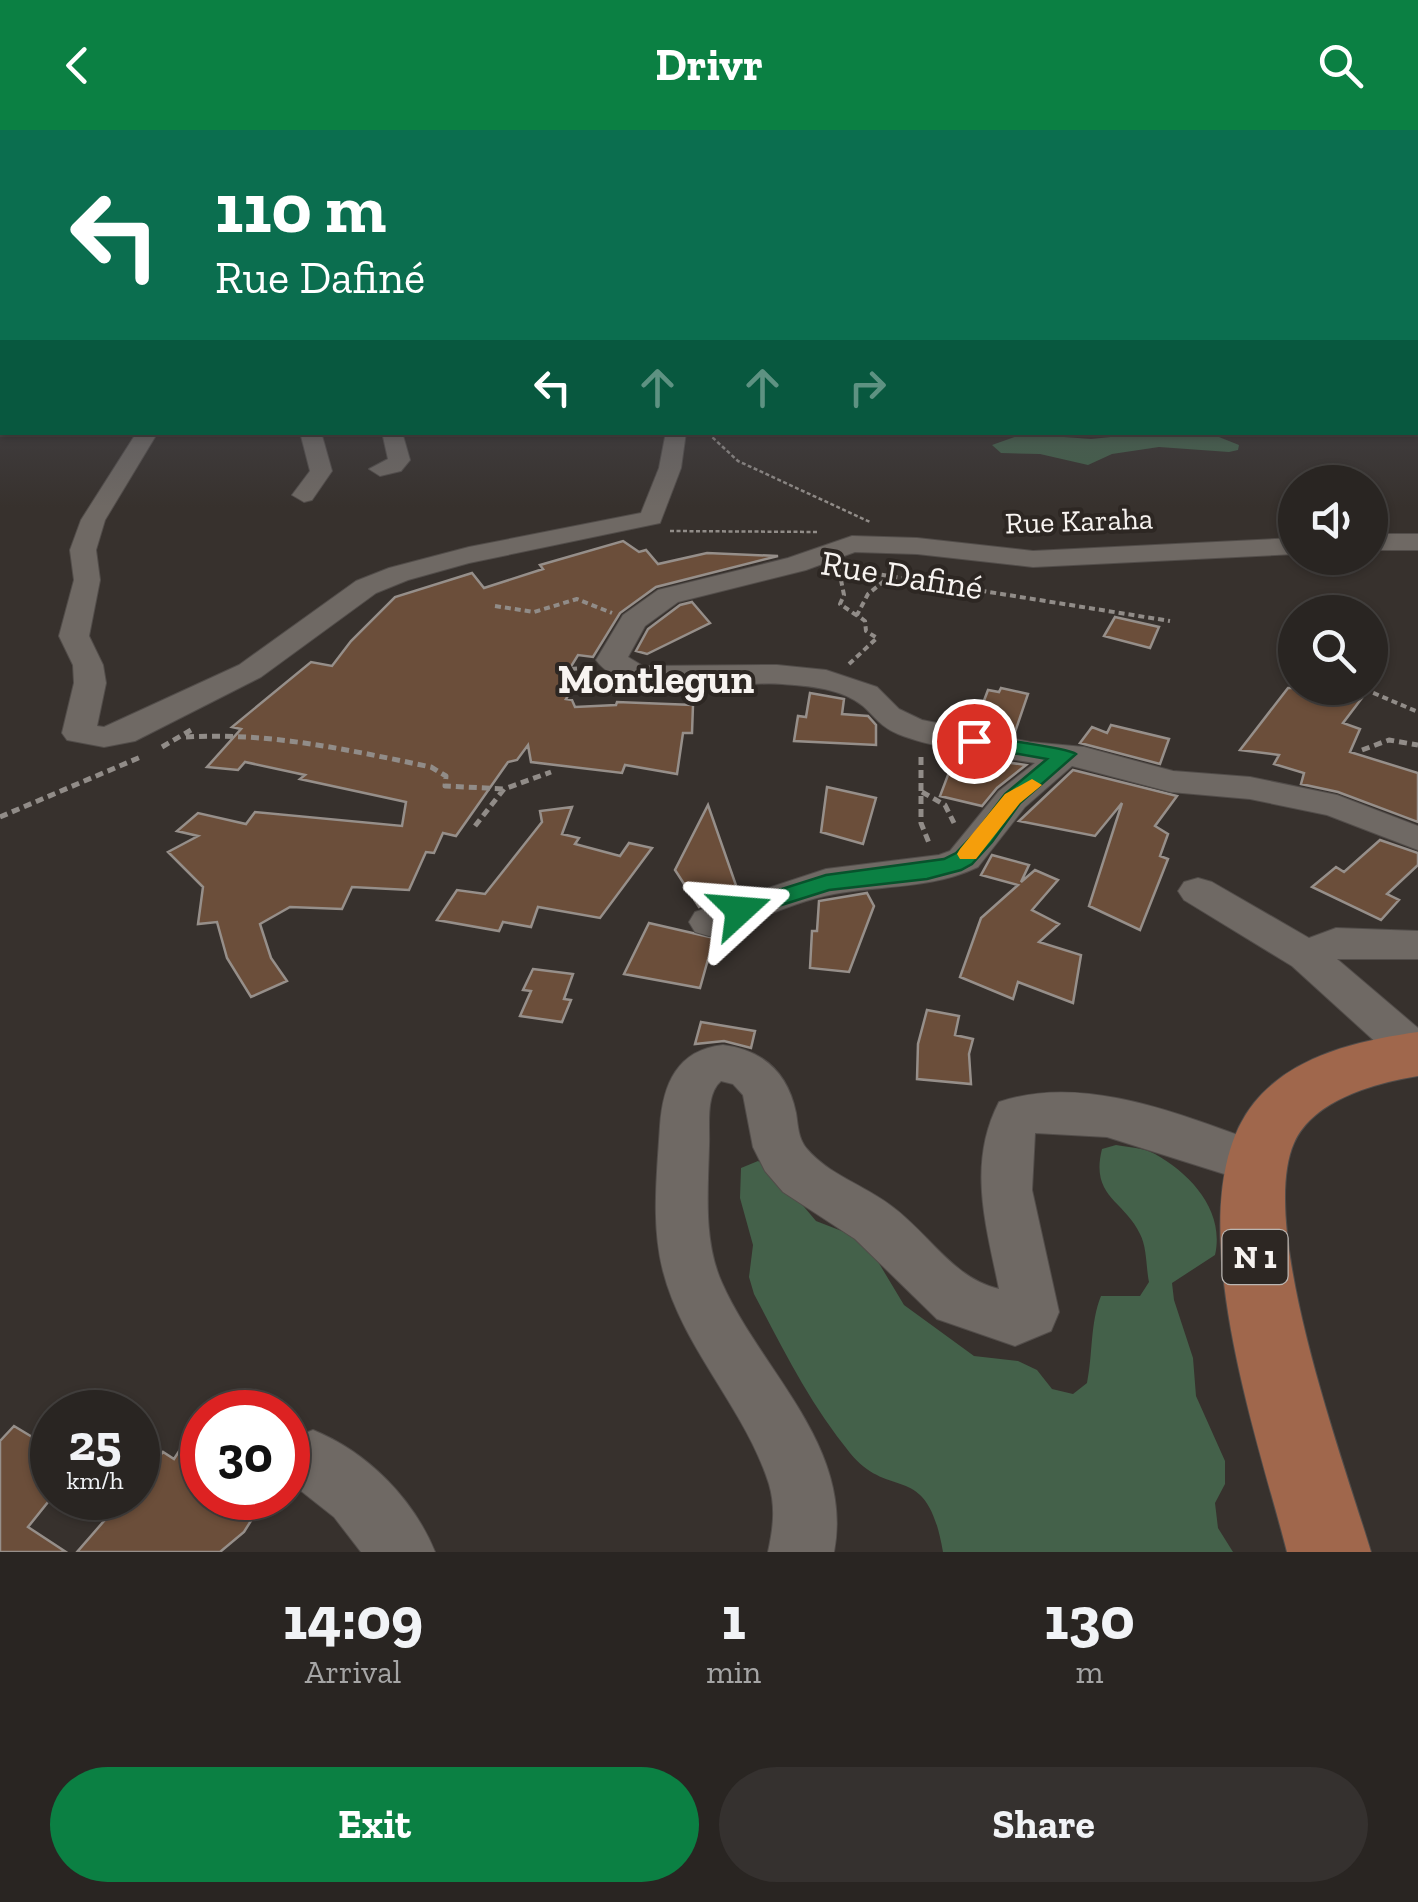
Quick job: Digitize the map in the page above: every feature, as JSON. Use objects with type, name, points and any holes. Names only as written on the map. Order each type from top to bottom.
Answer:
[{"type":"main road","name":"N 1","points":[[1329,1552],[1257,1272],[1250,1211],[1256,1163],[1272,1128],[1307,1092],[1340,1072],[1375,1059],[1418,1054]]},
{"type":"street","points":[[146,435],[93,520],[82,550],[87,580],[74,636],[88,665],[90,683],[79,733],[91,736],[123,734],[250,672],[366,587],[386,578],[437,563],[651,518],[670,468],[676,435]]},
{"type":"street","points":[[304,495],[321,470],[311,435]]},
{"type":"street","points":[[380,468],[393,466],[399,460],[393,435]]},
{"type":"street","name":"Rue Karaha","points":[[832,565],[858,541],[1033,560],[1278,547]]},
{"type":"street","points":[[1388,542],[1418,542]]},
{"type":"street","name":"Rue Dafiné","points":[[633,621],[668,596],[832,565]]},
{"type":"street","points":[[633,621],[611,660],[637,675],[777,674],[837,682],[866,694],[896,723],[912,728],[1030,752],[1104,761],[1171,781],[1250,788],[1337,806],[1418,839]]},
{"type":"street","points":[[709,922],[826,882],[919,872],[953,864],[976,844],[1012,799],[1066,754]]},
{"type":"street","points":[[1198,891],[1307,956],[1418,1054]]},
{"type":"street","points":[[1307,956],[1336,942],[1418,945]]},
{"type":"street","points":[[801,1552],[808,1518],[799,1484],[776,1423],[729,1354],[696,1288],[686,1242],[681,1189],[684,1142],[690,1087],[699,1070],[712,1062],[734,1064],[757,1078],[770,1106],[776,1144],[792,1170],[874,1222],[919,1270],[956,1300],[1015,1320],[1031,1312],[1003,1185],[1005,1142],[1016,1116],[1051,1109],[1088,1113],[1256,1163]]},
{"type":"street","points":[[313,1461],[357,1494],[402,1552]]},
{"type":"path","points":[[663,532],[808,530],[858,541],[870,522],[769,477],[725,452],[716,445],[714,435]]},
{"type":"path","points":[[832,565],[844,595],[840,605],[859,617]]},
{"type":"path","name":"Rue Dafiné","points":[[832,565],[1170,620]]},
{"type":"path","points":[[837,682],[852,659],[877,638],[865,629],[858,610],[865,595],[890,577]]},
{"type":"path","points":[[496,606],[534,612],[577,599],[633,621]]},
{"type":"path","points":[[1388,699],[1418,712]]},
{"type":"path","points":[[0,817],[73,789],[198,726]]},
{"type":"path","points":[[912,728],[910,736],[924,765],[920,828],[934,856],[919,872]]},
{"type":"path","points":[[183,736],[238,734],[318,743],[431,767],[446,776],[445,786],[504,789],[551,772]]},
{"type":"path","points":[[1362,750],[1390,740],[1418,746]]},
{"type":"path","points":[[475,826],[504,789]]},
{"type":"path","points":[[922,792],[945,805],[956,827],[976,844]]},
{"type":"green space","points":[[1020,435],[1091,439],[1214,435],[1239,445],[1238,450],[1229,452],[1159,447],[1112,454],[1088,465],[1040,454],[1001,453],[992,445]]},
{"type":"green space","points":[[1116,1145],[1151,1152],[1181,1172],[1202,1196],[1215,1223],[1215,1255],[1172,1283],[1193,1358],[1196,1396],[1225,1461],[1225,1484],[1215,1503],[1218,1528],[1233,1552],[943,1552],[927,1504],[906,1486],[865,1468],[836,1434],[810,1396],[754,1294],[749,1277],[753,1245],[740,1198],[741,1168],[758,1161],[772,1169],[816,1221],[865,1240],[904,1305],[974,1356],[1018,1361],[1037,1370],[1052,1389],[1073,1394],[1087,1383],[1101,1296],[1140,1296],[1149,1282],[1140,1234],[1110,1197],[1101,1178],[1102,1149]]},
{"type":"building","points":[[623,541],[639,552],[646,550],[658,564],[707,553],[778,556],[656,587],[620,613],[593,657],[578,655],[562,681],[571,691],[566,699],[572,700],[575,707],[617,702],[693,705],[692,733],[683,733],[677,774],[625,765],[622,773],[531,762],[528,745],[517,760],[508,762],[456,836],[443,833],[434,853],[426,852],[409,890],[352,887],[342,909],[290,907],[260,924],[271,958],[287,981],[251,997],[227,958],[217,922],[198,924],[203,887],[168,852],[198,836],[177,831],[198,813],[246,824],[255,812],[402,826],[406,802],[300,779],[305,775],[245,762],[238,770],[207,767],[241,729],[232,727],[311,662],[332,666],[395,597],[472,573],[484,588],[543,569],[540,565]]},
{"type":"building","points":[[692,602],[710,623],[647,654],[636,651],[648,629],[680,605]]},
{"type":"building","points":[[1115,617],[1159,627],[1150,648],[1104,636]]},
{"type":"building","points":[[1001,688],[1028,694],[1014,735],[974,727],[988,690],[999,692]]},
{"type":"building","points":[[810,693],[844,699],[842,714],[868,716],[876,725],[876,745],[794,741],[798,716],[806,717]]},
{"type":"building","points":[[1278,701],[1278,705],[1357,705],[1343,723],[1360,729],[1350,752],[1418,773],[1418,822],[1338,792],[1301,784],[1304,773],[1274,764],[1279,755],[1240,750]]},
{"type":"building","points":[[1111,725],[1169,739],[1160,764],[1080,743],[1092,727],[1107,733]]},
{"type":"building","points":[[956,754],[1026,765],[982,806],[940,796]]},
{"type":"building","points":[[1073,770],[1177,796],[1155,826],[1168,834],[1160,856],[1168,859],[1140,930],[1089,906],[1122,803],[1095,836],[1019,821]]},
{"type":"building","points":[[827,787],[876,798],[863,844],[821,832]]},
{"type":"building","points":[[708,805],[739,894],[699,907],[675,870]]},
{"type":"building","points":[[572,807],[562,834],[579,838],[575,844],[620,856],[629,843],[652,848],[600,918],[538,907],[531,927],[503,922],[499,931],[437,920],[457,890],[485,894],[542,822],[540,811]]},
{"type":"building","points":[[1380,840],[1418,853],[1418,865],[1387,894],[1399,900],[1381,920],[1312,887],[1336,867],[1344,872]]},
{"type":"building","points":[[992,855],[1029,865],[1021,882],[1035,870],[1058,880],[1032,910],[1059,924],[1039,942],[1081,955],[1073,1003],[1018,982],[1013,999],[960,977],[981,918],[1018,885],[981,875]]},
{"type":"building","points":[[867,893],[874,906],[849,972],[810,968],[819,901]]},
{"type":"building","points":[[649,923],[714,938],[700,988],[624,974]]},
{"type":"building","points":[[533,969],[573,974],[564,999],[571,1000],[562,1022],[520,1016],[531,991],[523,990]]},
{"type":"building","points":[[927,1010],[959,1016],[955,1035],[973,1039],[969,1054],[971,1084],[917,1079],[918,1044]]},
{"type":"building","points":[[701,1022],[755,1031],[751,1048],[724,1041],[695,1044]]},
{"type":"building","points":[[14,1426],[30,1436],[30,1520],[34,1520],[28,1527],[66,1552],[0,1552],[0,1441]]},
{"type":"building","points":[[180,1450],[180,1520],[251,1520],[244,1532],[220,1552],[77,1552],[105,1520],[160,1520],[160,1456],[163,1452],[174,1459]]},
{"type":"slow traffic","points":[[968,854],[1012,799],[1032,785]]},
{"type":"district","name":"Montlegun","points":[[656,679]]},
{"type":"route","points":[[740,910],[826,882],[927,872],[953,864],[984,837],[1012,799],[1036,783],[1066,754],[1030,752],[974,741]]}]
